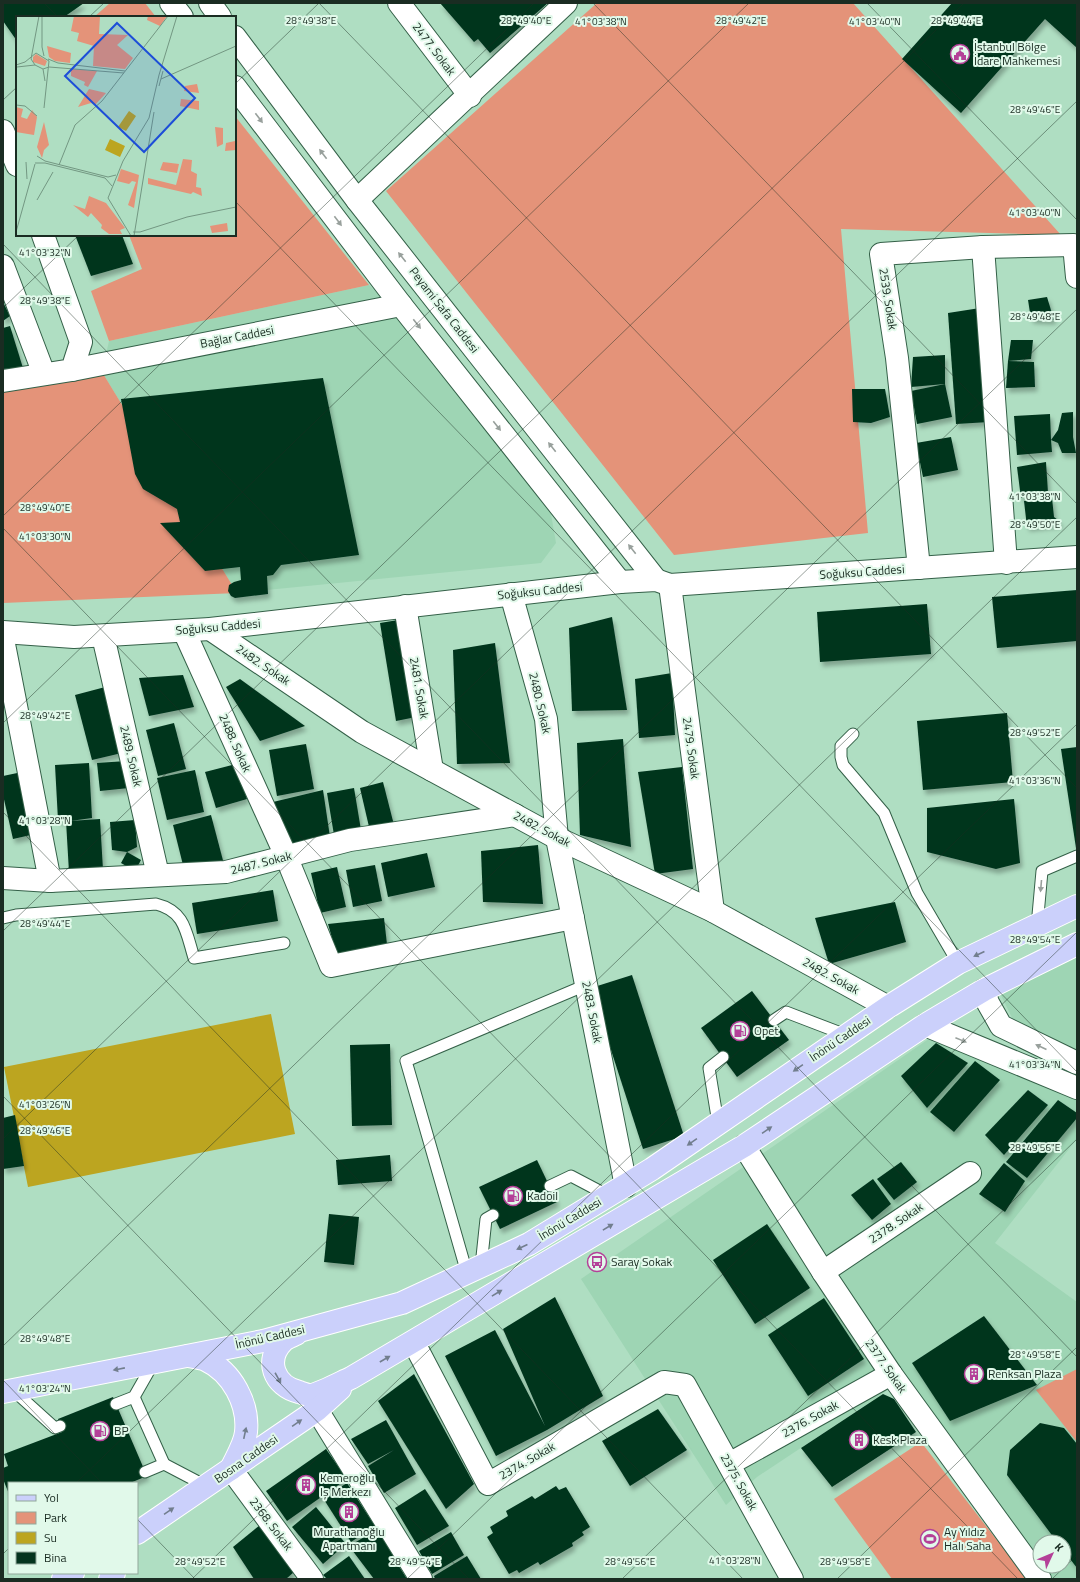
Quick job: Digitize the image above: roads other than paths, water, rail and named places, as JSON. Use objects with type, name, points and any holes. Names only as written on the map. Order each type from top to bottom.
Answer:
[{"type":"main road","name":"İnönü Caddesi","points":[[8,1391],[263,1341],[402,1303],[529,1244],[618,1191],[846,1035],[958,963],[1077,906]]},
{"type":"main road","points":[[306,1329],[283,1340],[276,1351],[272,1364],[280,1383],[291,1390],[311,1395],[351,1378],[414,1343],[744,1146],[925,1025],[984,990],[1077,944]]},
{"type":"main road","points":[[185,1356],[206,1360],[223,1372],[234,1385],[242,1401],[246,1417],[246,1433],[231,1469]]},
{"type":"main road","name":"Bosna Caddesi","points":[[138,1532],[317,1410],[351,1378]]},
{"type":"street","points":[[171,3],[181,16]]},
{"type":"street","points":[[210,3],[219,16]]},
{"type":"street","name":"2477. Sokak","points":[[399,3],[470,96]]},
{"type":"street","points":[[357,200],[470,96],[566,3]]},
{"type":"street","name":"Peyami Safa Caddesi","points":[[236,38],[357,200],[663,582]]},
{"type":"street","points":[[236,88],[401,304],[620,582]]},
{"type":"street","points":[[5,140],[16,163]]},
{"type":"street","points":[[42,236],[81,342],[72,370]]},
{"type":"street","name":"2539. Sokak","points":[[919,568],[897,358],[881,254],[983,247],[1074,245],[1077,277]]},
{"type":"street","points":[[983,247],[1006,563]]},
{"type":"street","points":[[3,266],[44,374]]},
{"type":"street","name":"Bağlar Caddesi","points":[[3,381],[72,370],[401,304]]},
{"type":"street","name":"Soğuksu Caddesi","points":[[3,632],[74,637],[184,631],[620,582],[663,582],[919,568],[1077,557]]},
{"type":"street","name":"2479. Sokak","points":[[663,582],[713,911]]},
{"type":"street","name":"2480. Sokak","points":[[511,594],[546,720],[557,838]]},
{"type":"street","name":"2481. Sokak","points":[[405,606],[432,770]]},
{"type":"street","name":"2482. Sokak","points":[[210,629],[362,732],[557,838],[713,911],[888,1007]]},
{"type":"street","name":"2488. Sokak","points":[[184,631],[286,856],[331,966],[573,918]]},
{"type":"street","name":"2489. Sokak","points":[[103,636],[158,875]]},
{"type":"street","points":[[3,639],[50,881]]},
{"type":"street","name":"2487. Sokak","points":[[3,878],[50,881],[226,872],[350,840],[515,815]]},
{"type":"street","name":"2483. Sokak","points":[[557,838],[586,985],[618,1191]]},
{"type":"street","points":[[984,990],[988,1003],[1001,1026],[1077,1062]]},
{"type":"street","points":[[925,1025],[1077,1088]]},
{"type":"street","name":"2377. Sokak","points":[[744,1146],[823,1272],[891,1374],[1040,1579]]},
{"type":"street","name":"2378. Sokak","points":[[823,1272],[970,1173]]},
{"type":"street","name":"2374. Sokak","points":[[414,1343],[488,1484],[664,1382],[685,1385]]},
{"type":"street","name":"2376. Sokak","points":[[729,1464],[891,1374]]},
{"type":"street","name":"2375. Sokak","points":[[685,1385],[792,1579]]},
{"type":"street","points":[[317,1410],[421,1579]]},
{"type":"street","name":"2368. Sokak","points":[[231,1469],[312,1579]]},
{"type":"lane","points":[[853,734],[841,746],[841,757],[844,765],[884,813],[917,893],[958,963]]},
{"type":"lane","points":[[1037,926],[1042,871],[1077,856]]},
{"type":"lane","points":[[3,918],[16,915],[156,904],[172,910],[182,920],[194,958],[284,943]]},
{"type":"lane","points":[[474,1270],[406,1061],[586,985]]},
{"type":"lane","points":[[774,1020],[786,1012],[846,1035]]},
{"type":"lane","points":[[718,1123],[709,1068],[723,1057]]},
{"type":"lane","points":[[550,1186],[571,1176],[618,1191]]},
{"type":"lane","points":[[474,1270],[486,1219],[493,1215]]},
{"type":"lane","points":[[116,1404],[134,1397],[155,1362]]},
{"type":"lane","points":[[8,1391],[55,1428],[60,1426]]},
{"type":"lane","points":[[134,1397],[164,1464],[206,1486]]},
{"type":"lane","points":[[145,1472],[164,1464]]},
{"type":"water","points":[[271,1014],[295,1134],[28,1187],[4,1067]]},
{"type":"place","name":"İstanbul Bölge İdare Mahkemesi","points":[[960,54]]},
{"type":"place","name":"Opet","points":[[740,1031]]},
{"type":"place","name":"Kadoil","points":[[513,1196]]},
{"type":"place","name":"Saray Sokak","points":[[597,1262]]},
{"type":"place","name":"Renksan Plaza","points":[[974,1374]]},
{"type":"place","name":"BP","points":[[100,1431]]},
{"type":"place","name":"Kesk Plaza","points":[[859,1440]]},
{"type":"place","name":"Kemeroğlu Iş Merkezı","points":[[306,1485]]},
{"type":"place","name":"Murathanoğlu Apartmanı","points":[[349,1512]]},
{"type":"place","name":"Ay Yıldız Halı Saha","points":[[930,1539]]}]
